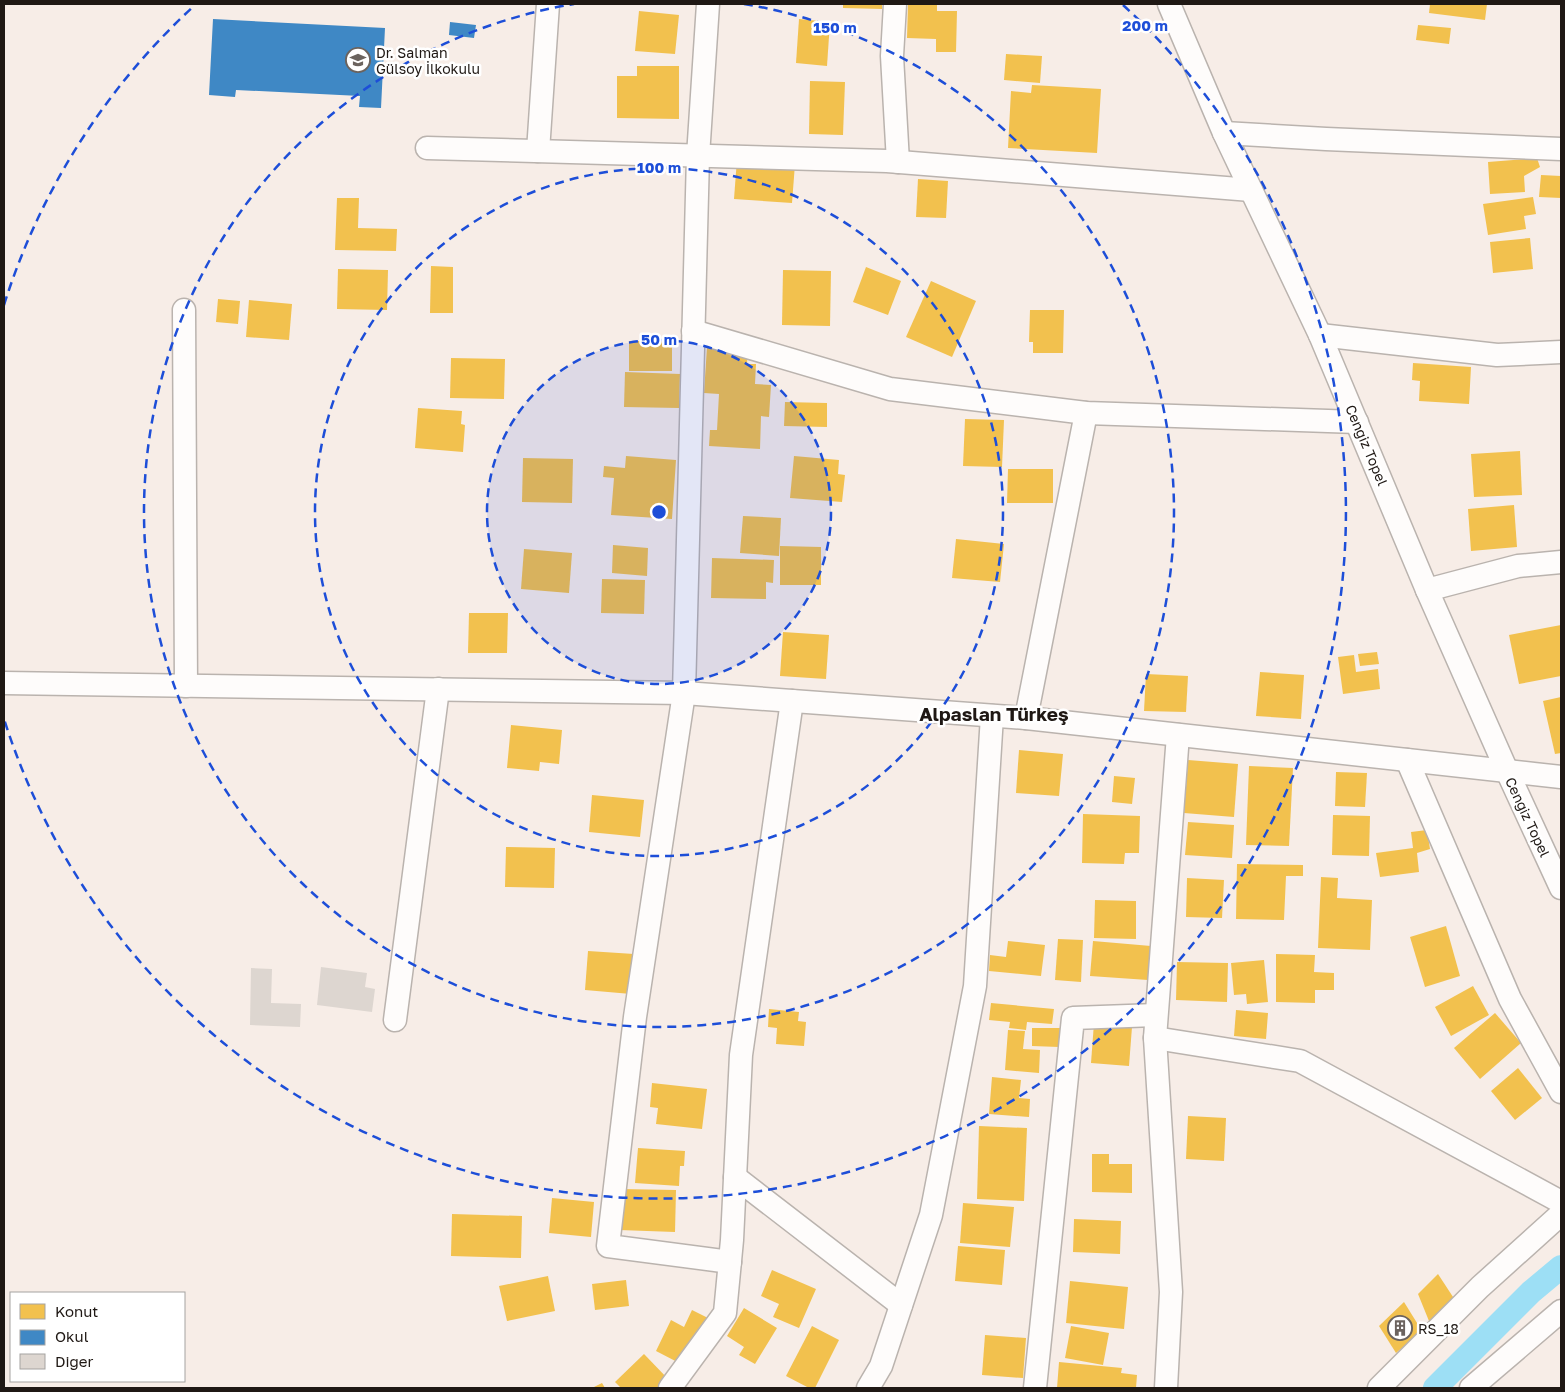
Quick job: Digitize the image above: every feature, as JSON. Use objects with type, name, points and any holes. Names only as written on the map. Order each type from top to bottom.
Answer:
[{"type":"street","points":[[538,151],[548,4]]},
{"type":"street","points":[[708,4],[698,156],[684,693],[635,1017],[608,1246],[730,1262]]},
{"type":"street","points":[[895,4],[892,56],[898,162]]},
{"type":"street","name":"Cengiz Topel","points":[[1169,4],[1224,133],[1320,335],[1427,590],[1561,888]]},
{"type":"street","points":[[1224,133],[1561,150]]},
{"type":"street","points":[[427,148],[898,162],[1251,190]]},
{"type":"street","points":[[184,310],[186,686]]},
{"type":"street","points":[[693,331],[890,389],[1086,413],[1358,422]]},
{"type":"street","points":[[1320,335],[1497,355],[1561,352]]},
{"type":"street","points":[[1026,718],[1086,413]]},
{"type":"street","points":[[1427,590],[1518,566],[1561,562]]},
{"type":"street","points":[[4,683],[684,693],[1026,718],[1561,777]]},
{"type":"street","points":[[395,1020],[438,690]]},
{"type":"street","points":[[670,1388],[725,1313],[730,1262],[741,1055],[792,701]]},
{"type":"street","points":[[868,1388],[881,1366],[931,1215],[975,986],[992,716]]},
{"type":"street","points":[[1166,1388],[1171,1292],[1154,1038],[1178,735]]},
{"type":"street","points":[[1406,760],[1510,1000],[1561,1092]]},
{"type":"street","points":[[1035,1388],[1073,1018],[1156,1015]]},
{"type":"street","points":[[1154,1038],[1300,1062],[1561,1202]]},
{"type":"street","points":[[735,1177],[901,1305]]},
{"type":"street","points":[[1380,1388],[1480,1288],[1561,1214]]},
{"type":"street","points":[[1471,1388],[1561,1311]]},
{"type":"building: Konut","points":[[843,4],[882,4],[882,9],[843,8]]},
{"type":"building: Konut","points":[[908,4],[937,4],[937,11],[957,11],[956,52],[936,52],[936,39],[907,38]]},
{"type":"building: Konut","points":[[1430,4],[1487,4],[1485,20],[1429,13]]},
{"type":"building: Konut","points":[[639,11],[679,15],[675,54],[635,51]]},
{"type":"building: Konut","points":[[799,19],[830,22],[827,66],[796,63]]},
{"type":"building: Konut","points":[[1418,25],[1451,28],[1449,44],[1416,40]]},
{"type":"building: Konut","points":[[1006,54],[1042,56],[1040,83],[1004,80]]},
{"type":"building: Konut","points":[[637,66],[679,66],[679,119],[617,118],[617,76],[637,76]]},
{"type":"building: Konut","points":[[810,81],[845,82],[843,135],[809,134]]},
{"type":"building: Konut","points":[[1032,85],[1101,89],[1097,153],[1008,148],[1011,91],[1031,93]]},
{"type":"building: Konut","points":[[1537,158],[1540,167],[1524,176],[1525,192],[1490,194],[1488,162]]},
{"type":"building: Konut","points":[[737,159],[795,164],[792,203],[734,199]]},
{"type":"building: Konut","points":[[1541,175],[1561,176],[1561,198],[1539,197]]},
{"type":"building: Konut","points":[[918,179],[948,181],[946,218],[916,217]]},
{"type":"building: Konut","points":[[1533,197],[1536,214],[1524,216],[1526,229],[1488,235],[1483,204]]},
{"type":"building: Konut","points":[[337,198],[359,198],[358,228],[397,229],[396,251],[335,250]]},
{"type":"building: Konut","points":[[1530,238],[1533,269],[1493,273],[1490,242]]},
{"type":"building: Konut","points":[[431,266],[453,267],[453,313],[430,313]]},
{"type":"building: Konut","points":[[866,267],[901,281],[888,315],[853,302]]},
{"type":"building: Konut","points":[[338,269],[388,270],[387,310],[337,309]]},
{"type":"building: Konut","points":[[783,270],[831,271],[830,326],[782,325]]},
{"type":"building: Konut","points":[[931,281],[976,301],[952,357],[906,337]]},
{"type":"building: Konut","points":[[218,299],[240,301],[238,324],[216,322]]},
{"type":"building: Konut","points":[[249,300],[292,304],[289,340],[246,337]]},
{"type":"building: Konut","points":[[1030,310],[1064,310],[1063,353],[1033,353],[1033,342],[1029,342]]},
{"type":"building: Konut","points":[[629,341],[672,341],[672,371],[629,371]]},
{"type":"building: Konut","points":[[707,347],[748,349],[747,364],[756,364],[755,384],[771,385],[769,417],[761,416],[760,449],[709,446],[710,430],[717,430],[719,394],[704,393]]},
{"type":"building: Konut","points":[[451,358],[505,359],[504,399],[450,398]]},
{"type":"building: Konut","points":[[1413,363],[1471,367],[1469,404],[1419,401],[1420,381],[1412,380]]},
{"type":"building: Konut","points":[[625,372],[680,374],[679,408],[624,407]]},
{"type":"building: Konut","points":[[785,402],[827,403],[827,427],[784,426]]},
{"type":"building: Konut","points":[[418,408],[462,411],[461,424],[465,425],[463,452],[415,448]]},
{"type":"building: Konut","points":[[965,419],[1004,420],[1002,467],[963,466]]},
{"type":"building: Konut","points":[[1520,451],[1522,495],[1474,497],[1471,454]]},
{"type":"building: Konut","points":[[626,456],[676,460],[672,519],[611,515],[614,478],[603,477],[604,466],[625,468]]},
{"type":"building: Konut","points":[[794,456],[839,460],[838,474],[845,475],[842,502],[790,498]]},
{"type":"building: Konut","points":[[523,458],[573,459],[572,503],[522,502]]},
{"type":"building: Konut","points":[[1008,469],[1053,469],[1053,503],[1007,503]]},
{"type":"building: Konut","points":[[1514,505],[1517,547],[1471,551],[1468,509]]},
{"type":"building: Konut","points":[[743,516],[781,518],[779,556],[740,553]]},
{"type":"building: Konut","points":[[956,539],[1004,544],[1000,582],[952,578]]},
{"type":"building: Konut","points":[[613,545],[648,548],[647,576],[612,573]]},
{"type":"building: Konut","points":[[780,546],[821,547],[821,585],[780,585]]},
{"type":"building: Konut","points":[[524,549],[572,553],[569,593],[521,589]]},
{"type":"building: Konut","points":[[712,558],[774,560],[773,583],[766,582],[766,599],[711,598]]},
{"type":"building: Konut","points":[[602,579],[645,580],[644,614],[601,613]]},
{"type":"building: Konut","points":[[469,613],[508,613],[507,653],[468,653]]},
{"type":"building: Konut","points":[[1561,625],[1561,676],[1519,684],[1509,635]]},
{"type":"building: Konut","points":[[783,632],[829,635],[826,679],[780,676]]},
{"type":"building: Konut","points":[[1377,652],[1379,664],[1360,666],[1358,654]]},
{"type":"building: Konut","points":[[1354,655],[1356,672],[1378,669],[1380,689],[1343,694],[1338,657]]},
{"type":"building: Konut","points":[[1260,672],[1304,675],[1301,719],[1256,716]]},
{"type":"building: Konut","points":[[1146,674],[1188,676],[1186,712],[1144,711]]},
{"type":"building: Konut","points":[[1561,697],[1561,753],[1555,754],[1543,701]]},
{"type":"building: Konut","points":[[511,725],[562,730],[559,764],[540,762],[539,771],[507,768]]},
{"type":"building: Konut","points":[[1019,750],[1063,754],[1059,796],[1016,793]]},
{"type":"building: Konut","points":[[1188,760],[1238,764],[1234,817],[1184,813]]},
{"type":"building: Konut","points":[[1249,766],[1293,768],[1289,846],[1246,845]]},
{"type":"building: Konut","points":[[1336,772],[1367,773],[1365,807],[1335,806]]},
{"type":"building: Konut","points":[[1114,776],[1135,778],[1132,804],[1112,802]]},
{"type":"building: Konut","points":[[592,795],[644,800],[640,837],[589,832]]},
{"type":"building: Konut","points":[[1083,814],[1140,816],[1139,853],[1125,853],[1124,864],[1082,863]]},
{"type":"building: Konut","points":[[1333,815],[1370,816],[1369,856],[1332,855]]},
{"type":"building: Konut","points":[[1188,822],[1234,825],[1232,858],[1185,855]]},
{"type":"building: Konut","points":[[1427,830],[1430,849],[1417,853],[1419,872],[1380,877],[1376,853],[1413,848],[1411,832]]},
{"type":"building: Konut","points":[[506,847],[555,848],[554,888],[505,887]]},
{"type":"building: Konut","points":[[1237,864],[1303,865],[1303,876],[1286,876],[1284,920],[1236,919]]},
{"type":"building: Konut","points":[[1321,877],[1338,878],[1337,898],[1372,900],[1370,950],[1318,948]]},
{"type":"building: Konut","points":[[1187,878],[1224,880],[1222,918],[1186,917]]},
{"type":"building: Konut","points":[[1095,900],[1136,901],[1136,939],[1094,938]]},
{"type":"building: Konut","points":[[1446,926],[1460,976],[1425,987],[1410,937]]},
{"type":"building: Konut","points":[[1058,939],[1083,940],[1081,982],[1055,980]]},
{"type":"building: Konut","points":[[1008,941],[1045,945],[1041,976],[989,971],[990,955],[1006,957]]},
{"type":"building: Konut","points":[[1093,941],[1151,946],[1148,980],[1090,976]]},
{"type":"building: Konut","points":[[588,951],[634,954],[631,994],[585,990]]},
{"type":"building: Konut","points":[[1276,954],[1315,955],[1314,972],[1334,973],[1334,990],[1315,990],[1315,1003],[1276,1002]]},
{"type":"building: Konut","points":[[1264,960],[1268,1002],[1247,1004],[1246,994],[1234,995],[1231,963]]},
{"type":"building: Konut","points":[[1177,962],[1228,963],[1227,1002],[1176,1000]]},
{"type":"building: Konut","points":[[1473,986],[1489,1015],[1451,1036],[1435,1007]]},
{"type":"building: Konut","points":[[991,1003],[1054,1009],[1052,1024],[1027,1022],[1026,1030],[1009,1028],[1010,1022],[989,1020]]},
{"type":"building: Konut","points":[[769,1009],[799,1012],[798,1021],[806,1022],[804,1046],[776,1044],[777,1028],[768,1027]]},
{"type":"building: Konut","points":[[1236,1010],[1268,1013],[1266,1039],[1234,1036]]},
{"type":"building: Konut","points":[[1495,1013],[1521,1043],[1480,1079],[1454,1048]]},
{"type":"building: Konut","points":[[1094,1023],[1132,1027],[1129,1066],[1091,1063]]},
{"type":"building: Konut","points":[[1032,1028],[1060,1028],[1059,1047],[1032,1046]]},
{"type":"building: Konut","points":[[1008,1030],[1025,1031],[1023,1049],[1040,1050],[1039,1073],[1005,1070]]},
{"type":"building: Konut","points":[[1518,1068],[1542,1098],[1515,1120],[1491,1091]]},
{"type":"building: Konut","points":[[992,1077],[1021,1080],[1019,1098],[1030,1099],[1029,1117],[989,1114]]},
{"type":"building: Konut","points":[[652,1083],[707,1089],[702,1129],[656,1124],[658,1108],[650,1107]]},
{"type":"building: Konut","points":[[1188,1116],[1226,1118],[1224,1161],[1186,1159]]},
{"type":"building: Konut","points":[[979,1126],[1027,1128],[1024,1201],[977,1199]]},
{"type":"building: Konut","points":[[638,1148],[685,1151],[684,1166],[680,1166],[679,1186],[635,1183]]},
{"type":"building: Konut","points":[[1092,1154],[1109,1154],[1109,1164],[1132,1164],[1132,1193],[1092,1192]]},
{"type":"building: Konut","points":[[620,1189],[676,1190],[675,1232],[619,1230]]},
{"type":"building: Konut","points":[[552,1198],[594,1202],[591,1237],[549,1233]]},
{"type":"building: Konut","points":[[963,1203],[1014,1207],[1010,1247],[960,1243]]},
{"type":"building: Konut","points":[[452,1214],[522,1216],[521,1258],[451,1256]]},
{"type":"building: Konut","points":[[1074,1219],[1121,1221],[1120,1254],[1073,1252]]},
{"type":"building: Konut","points":[[958,1246],[1005,1250],[1002,1285],[955,1281]]},
{"type":"building: Konut","points":[[772,1270],[816,1289],[799,1328],[773,1317],[779,1304],[761,1296]]},
{"type":"building: Konut","points":[[1438,1274],[1455,1300],[1431,1326],[1418,1294]]},
{"type":"building: Konut","points":[[548,1276],[555,1311],[507,1321],[499,1286]]},
{"type":"building: Konut","points":[[626,1280],[629,1306],[595,1310],[592,1284]]},
{"type":"building: Konut","points":[[1070,1281],[1128,1287],[1124,1329],[1066,1323]]},
{"type":"building: Konut","name":"RS_18","points":[[1404,1302],[1422,1331],[1396,1353],[1379,1326]]},
{"type":"building: Konut","points":[[744,1308],[777,1328],[755,1364],[739,1355],[744,1347],[727,1336]]},
{"type":"building: Konut","points":[[692,1310],[708,1318],[685,1366],[656,1351],[671,1320],[684,1327]]},
{"type":"building: Konut","points":[[812,1326],[839,1340],[815,1388],[809,1388],[786,1376]]},
{"type":"building: Konut","points":[[1071,1326],[1109,1333],[1103,1365],[1065,1358]]},
{"type":"building: Konut","points":[[985,1335],[1026,1338],[1023,1378],[982,1375]]},
{"type":"building: Konut","points":[[644,1354],[670,1381],[662,1388],[621,1388],[615,1382]]},
{"type":"building: Konut","points":[[1059,1362],[1122,1368],[1121,1373],[1137,1375],[1136,1388],[1057,1388]]},
{"type":"building: Konut","points":[[602,1383],[605,1388],[592,1388]]},
{"type":"building: Okul","points":[[213,19],[385,28],[381,108],[359,107],[360,96],[236,90],[235,97],[209,95]]},
{"type":"building: Okul","points":[[450,22],[476,25],[474,38],[449,35]]},
{"type":"building: Diğer","points":[[321,967],[367,973],[365,987],[375,989],[372,1012],[317,1005]]},
{"type":"building: Diğer","points":[[251,968],[272,969],[271,1003],[301,1004],[300,1027],[250,1025]]},
{"type":"waterway","points":[[1435,1388],[1531,1292],[1561,1267]]},
{"type":"place","name":"Dr. Salman Gülsoy İlkokulu","points":[[358,60]]},
{"type":"place","name":"RS_18","points":[[1400,1328]]},
{"type":"district","name":"Alpaslan Türkeş","points":[[994,713]]}]
